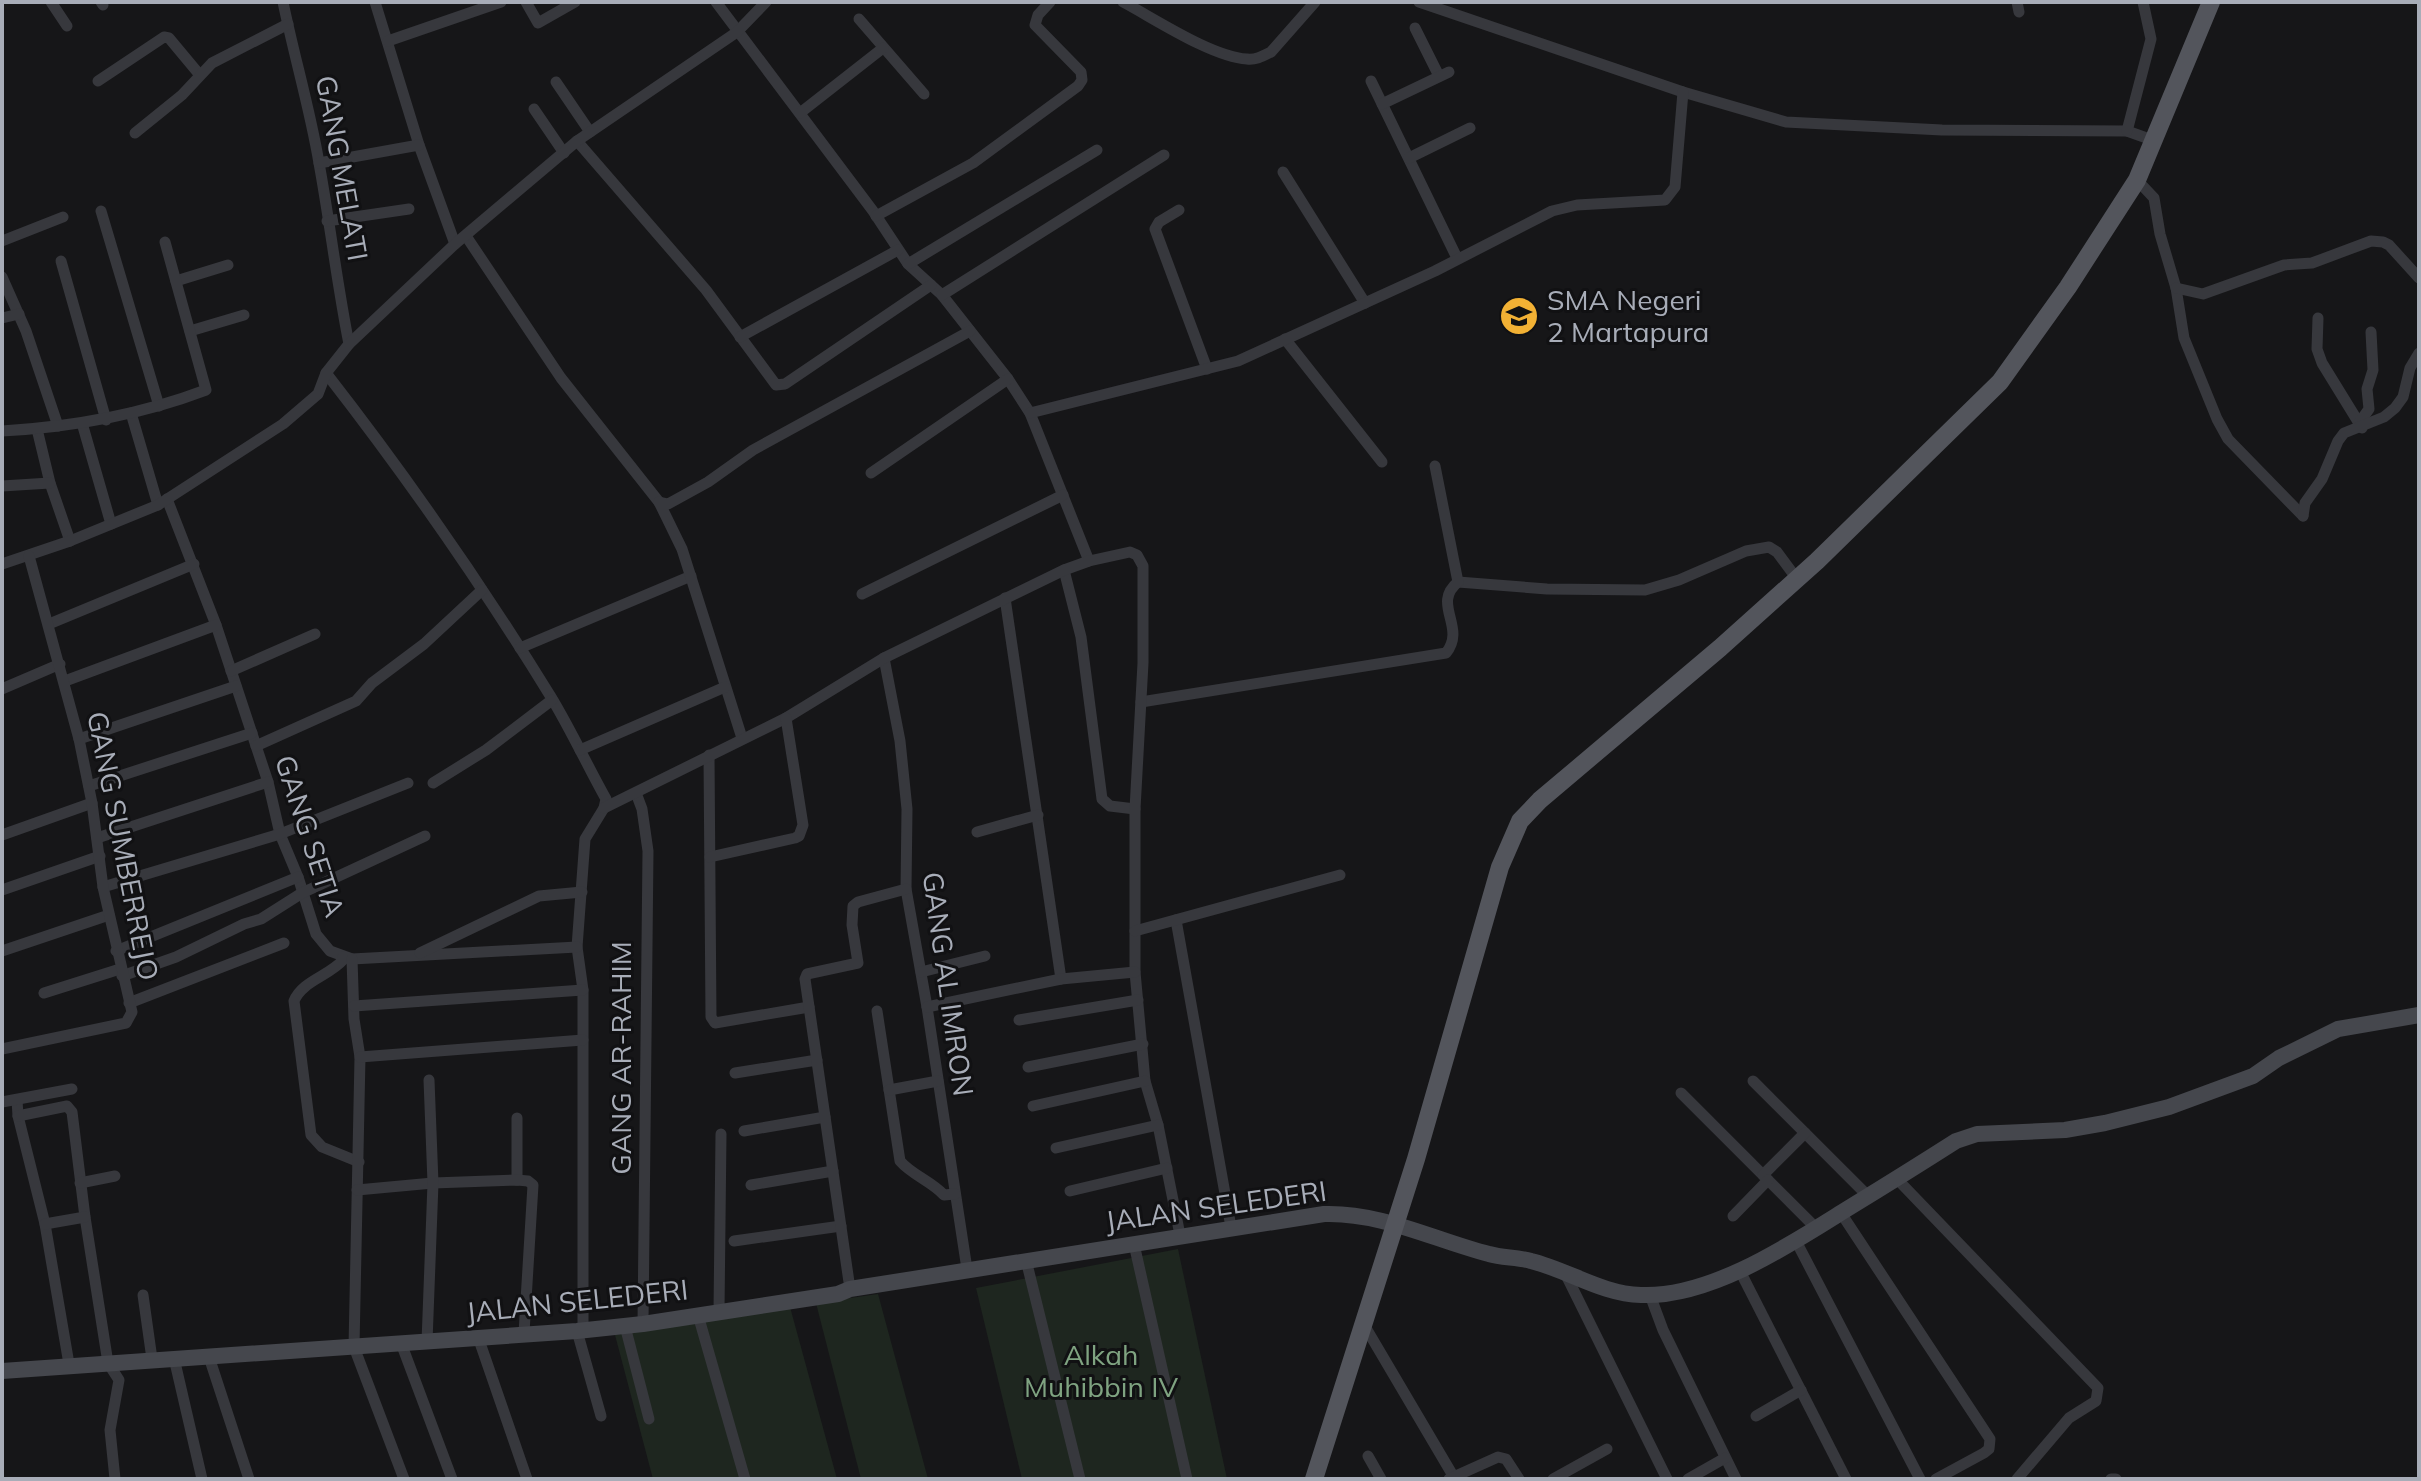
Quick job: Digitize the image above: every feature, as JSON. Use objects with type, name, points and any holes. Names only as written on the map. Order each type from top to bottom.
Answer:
[{"type":"main road","points":[[1314,1479],[1395,1225],[1500,867],[1520,821],[1592,754],[1720,648],[1797,579],[2000,382],[2068,287],[2137,180],[2211,2]]},
{"type":"street","points":[[51,2],[67,26]]},
{"type":"street","name":"GANG MELATI","points":[[283,2],[319,163],[349,344]]},
{"type":"street","points":[[375,2],[419,145],[455,244]]},
{"type":"street","points":[[388,41],[501,2]]},
{"type":"street","points":[[526,2],[538,23],[575,2]]},
{"type":"street","points":[[716,2],[876,216],[908,264],[942,295],[1008,379],[1030,413],[1089,561]]},
{"type":"street","points":[[2,564],[70,541],[163,502],[301,411],[318,394],[326,373],[349,344],[455,244],[577,141],[737,32],[766,2]]},
{"type":"street","points":[[876,216],[973,163],[1078,86],[1082,80],[1081,72],[1035,25],[1038,15],[1050,2]]},
{"type":"street","points":[[1123,2],[1202,44],[1244,59],[1262,57],[1271,52],[1315,2]]},
{"type":"street","points":[[1419,2],[1683,92],[1803,124],[1942,130],[2127,131],[2155,141]]},
{"type":"street","points":[[2127,131],[2151,39],[2143,2]]},
{"type":"street","points":[[859,19],[924,94]]},
{"type":"street","points":[[135,133],[182,95],[199,74],[220,58],[288,24]]},
{"type":"street","points":[[1382,104],[1444,74],[1415,28]]},
{"type":"street","points":[[98,81],[164,37],[169,38],[199,74]]},
{"type":"street","points":[[800,113],[883,48]]},
{"type":"street","points":[[1371,81],[1457,258]]},
{"type":"street","points":[[556,82],[590,132]]},
{"type":"street","points":[[1030,413],[1238,361],[1365,303],[1552,211],[1577,205],[1665,200],[1675,187],[1683,92]]},
{"type":"street","points":[[534,109],[564,153]]},
{"type":"street","points":[[1409,158],[1470,128]]},
{"type":"street","points":[[577,141],[706,290],[771,380],[780,386],[931,285]]},
{"type":"street","points":[[319,163],[419,145]]},
{"type":"street","points":[[908,264],[1097,150]]},
{"type":"street","points":[[942,295],[1164,155]]},
{"type":"street","points":[[1283,172],[1365,303]]},
{"type":"street","points":[[2137,180],[2154,198],[2160,234],[2176,288],[2184,338],[2217,419],[2228,439],[2303,516],[2305,503],[2322,479],[2338,441],[2344,433],[2384,417],[2395,408],[2403,397],[2419,353]]},
{"type":"street","points":[[327,221],[409,209]]},
{"type":"street","points":[[1179,210],[1159,222],[1155,229],[1207,369]]},
{"type":"street","points":[[101,211],[159,406]]},
{"type":"street","points":[[2,241],[63,217]]},
{"type":"street","points":[[466,236],[561,378],[659,502],[682,549],[742,738]]},
{"type":"street","points":[[2176,288],[2203,294],[2284,265],[2312,263],[2371,241],[2389,245],[2419,278]]},
{"type":"street","points":[[2,431],[106,420],[206,390],[165,242]]},
{"type":"street","points":[[740,337],[898,250]]},
{"type":"street","points":[[61,261],[106,420]]},
{"type":"street","points":[[176,281],[228,265]]},
{"type":"street","points":[[2,277],[19,314],[58,426]]},
{"type":"street","points":[[2,318],[19,314]]},
{"type":"street","points":[[190,331],[244,315]]},
{"type":"street","points":[[2318,318],[2317,349],[2322,363],[2360,425]]},
{"type":"street","points":[[659,502],[668,504],[708,482],[753,450],[970,331]]},
{"type":"street","points":[[2360,425],[2369,409],[2367,389],[2373,370],[2371,332]]},
{"type":"street","points":[[1285,339],[1382,462]]},
{"type":"street","points":[[326,373],[398,466],[482,590],[552,700],[606,799],[604,808],[585,839],[577,947],[583,990],[580,1330],[601,1416]]},
{"type":"street","points":[[871,473],[1008,379]]},
{"type":"street","name":"GANG SETIA","points":[[131,413],[163,502],[194,564],[216,625],[268,782],[280,834],[316,934],[330,951],[347,958]]},
{"type":"street","points":[[82,423],[111,524]]},
{"type":"street","points":[[37,429],[50,483],[70,541]]},
{"type":"street","points":[[1435,466],[1458,582]]},
{"type":"street","points":[[2,486],[50,483]]},
{"type":"street","points":[[862,594],[1063,495]]},
{"type":"street","points":[[1141,702],[1446,653],[1455,633],[1447,597],[1458,582],[1547,589],[1645,590],[1679,580],[1746,551],[1769,547],[1777,552],[1797,579]]},
{"type":"street","points":[[604,808],[786,718],[884,658],[1005,598],[1089,561],[1130,552],[1137,555],[1143,566],[1141,702],[1135,809],[1135,972],[1145,1081],[1158,1125],[1180,1235]]},
{"type":"street","name":"GANG SUMBERREJO","points":[[2,1049],[126,1023],[131,1018],[103,887],[92,803],[79,739],[29,556]]},
{"type":"street","points":[[49,624],[194,564]]},
{"type":"street","points":[[1064,570],[1081,637],[1102,799],[1110,806],[1135,809]]},
{"type":"street","points":[[520,648],[691,576]]},
{"type":"street","points":[[256,746],[350,706],[372,683],[424,644],[482,590]]},
{"type":"street","points":[[1005,598],[1061,979]]},
{"type":"street","points":[[65,681],[216,625]]},
{"type":"street","points":[[231,671],[315,634]]},
{"type":"street","name":"GANG AL IMRON","points":[[884,658],[900,741],[907,809],[906,889],[967,1269]]},
{"type":"street","points":[[2,689],[60,664]]},
{"type":"street","points":[[79,739],[236,686]]},
{"type":"street","points":[[580,750],[725,687]]},
{"type":"street","points":[[433,783],[486,750],[552,700]]},
{"type":"street","points":[[710,857],[795,838],[802,832],[786,718]]},
{"type":"street","points":[[89,786],[252,733]]},
{"type":"street","points":[[709,755],[712,1020],[715,1023],[809,1007]]},
{"type":"street","points":[[97,838],[268,782]]},
{"type":"street","points":[[103,887],[280,834],[408,783]]},
{"type":"street","name":"GANG AR-RAHIM","points":[[636,793],[642,809],[648,851],[643,1324]]},
{"type":"street","points":[[2,835],[92,803]]},
{"type":"street","points":[[977,832],[1038,815]]},
{"type":"street","points":[[44,993],[176,957],[261,919],[302,893],[425,836]]},
{"type":"street","points":[[2,890],[100,856]]},
{"type":"street","points":[[1135,931],[1340,875]]},
{"type":"street","points":[[116,951],[298,877]]},
{"type":"street","points":[[850,1289],[805,979],[807,974],[858,963],[852,925],[853,906],[906,889]]},
{"type":"street","points":[[414,956],[539,896],[582,892]]},
{"type":"street","points":[[2,951],[109,915]]},
{"type":"street","points":[[1176,920],[1231,1227]]},
{"type":"street","points":[[129,1003],[284,943]]},
{"type":"street","points":[[359,1162],[322,1147],[311,1135],[294,1001],[297,991],[347,958],[577,947]]},
{"type":"street","points":[[921,972],[985,956]]},
{"type":"street","points":[[347,958],[360,1057],[354,1347],[404,1479]]},
{"type":"street","points":[[927,1007],[1061,979],[1135,972]]},
{"type":"street","points":[[354,1006],[583,990]]},
{"type":"street","points":[[1019,1020],[1138,1000]]},
{"type":"street","points":[[877,1011],[900,1161],[944,1195],[955,1194]]},
{"type":"street","name":"JALAN SELEDERI","points":[[2,1371],[643,1324],[838,1294],[850,1289],[967,1269],[1324,1214],[1347,1213],[1491,1255],[1531,1261],[1624,1293],[1650,1295],[1694,1287],[1740,1271],[1817,1229],[1964,1138],[1977,1134],[2065,1130],[2169,1107],[2253,1076],[2279,1058],[2338,1029],[2419,1015]]},
{"type":"street","points":[[360,1057],[583,1040]]},
{"type":"street","points":[[1028,1067],[1143,1044]]},
{"type":"street","points":[[735,1073],[817,1060]]},
{"type":"street","points":[[427,1342],[433,1183],[429,1080]]},
{"type":"street","points":[[889,1090],[938,1081]]},
{"type":"street","points":[[1033,1106],[1145,1081]]},
{"type":"street","points":[[1753,1081],[1868,1196]]},
{"type":"street","points":[[2,1102],[72,1089]]},
{"type":"street","points":[[1681,1093],[1817,1229]]},
{"type":"street","points":[[17,1100],[18,1116],[45,1224],[69,1364]]},
{"type":"street","points":[[18,1116],[62,1106],[71,1109],[108,1363],[119,1380],[110,1430],[115,1479]]},
{"type":"street","points":[[744,1131],[825,1117]]},
{"type":"street","points":[[517,1118],[517,1180]]},
{"type":"street","points":[[1056,1148],[1158,1125]]},
{"type":"street","points":[[1733,1216],[1805,1133]]},
{"type":"street","points":[[719,1311],[721,1134]]},
{"type":"street","points":[[1070,1191],[1167,1168]]},
{"type":"street","points":[[751,1185],[833,1171]]},
{"type":"street","points":[[80,1183],[115,1176]]},
{"type":"street","points":[[1897,1179],[2098,1388],[2096,1401],[2069,1418],[2017,1479]]},
{"type":"street","points":[[357,1190],[517,1180],[533,1185],[524,1333]]},
{"type":"street","points":[[1841,1213],[1990,1439],[1989,1449],[1984,1453],[1936,1479]]},
{"type":"street","points":[[45,1224],[85,1217]]},
{"type":"street","points":[[734,1241],[841,1226]]},
{"type":"street","points":[[1796,1241],[1920,1479]]},
{"type":"street","points":[[1134,1244],[1187,1479]]},
{"type":"street","points":[[1026,1260],[1080,1479]]},
{"type":"street","points":[[1740,1271],[1846,1479]]},
{"type":"street","points":[[1566,1275],[1667,1479]]},
{"type":"street","points":[[143,1295],[152,1359]]},
{"type":"street","points":[[1650,1295],[1663,1330],[1736,1479]]},
{"type":"street","points":[[698,1315],[745,1479]]},
{"type":"street","points":[[1363,1323],[1453,1478],[1498,1457],[1506,1459],[1519,1479]]},
{"type":"street","points":[[625,1326],[649,1419]]},
{"type":"street","points":[[478,1337],[527,1479]]},
{"type":"street","points":[[401,1343],[452,1479]]},
{"type":"street","points":[[209,1357],[249,1479]]},
{"type":"street","points":[[174,1358],[202,1479]]},
{"type":"street","points":[[1756,1416],[1801,1390]]},
{"type":"street","points":[[1553,1479],[1607,1449]]},
{"type":"street","points":[[1368,1456],[1381,1479]]},
{"type":"street","points":[[1688,1479],[1725,1458]]},
{"type":"green space","name":"Alkah Muhibbin IV","points":[[1178,1249],[1227,1479],[1022,1479],[976,1288]]},
{"type":"green space","points":[[878,1294],[928,1479],[861,1479],[816,1303]]},
{"type":"green space","points":[[790,1307],[837,1479],[653,1479],[615,1335]]},
{"type":"place","name":"SMA Negeri 2 Martapura","points":[[1519,316]]}]
